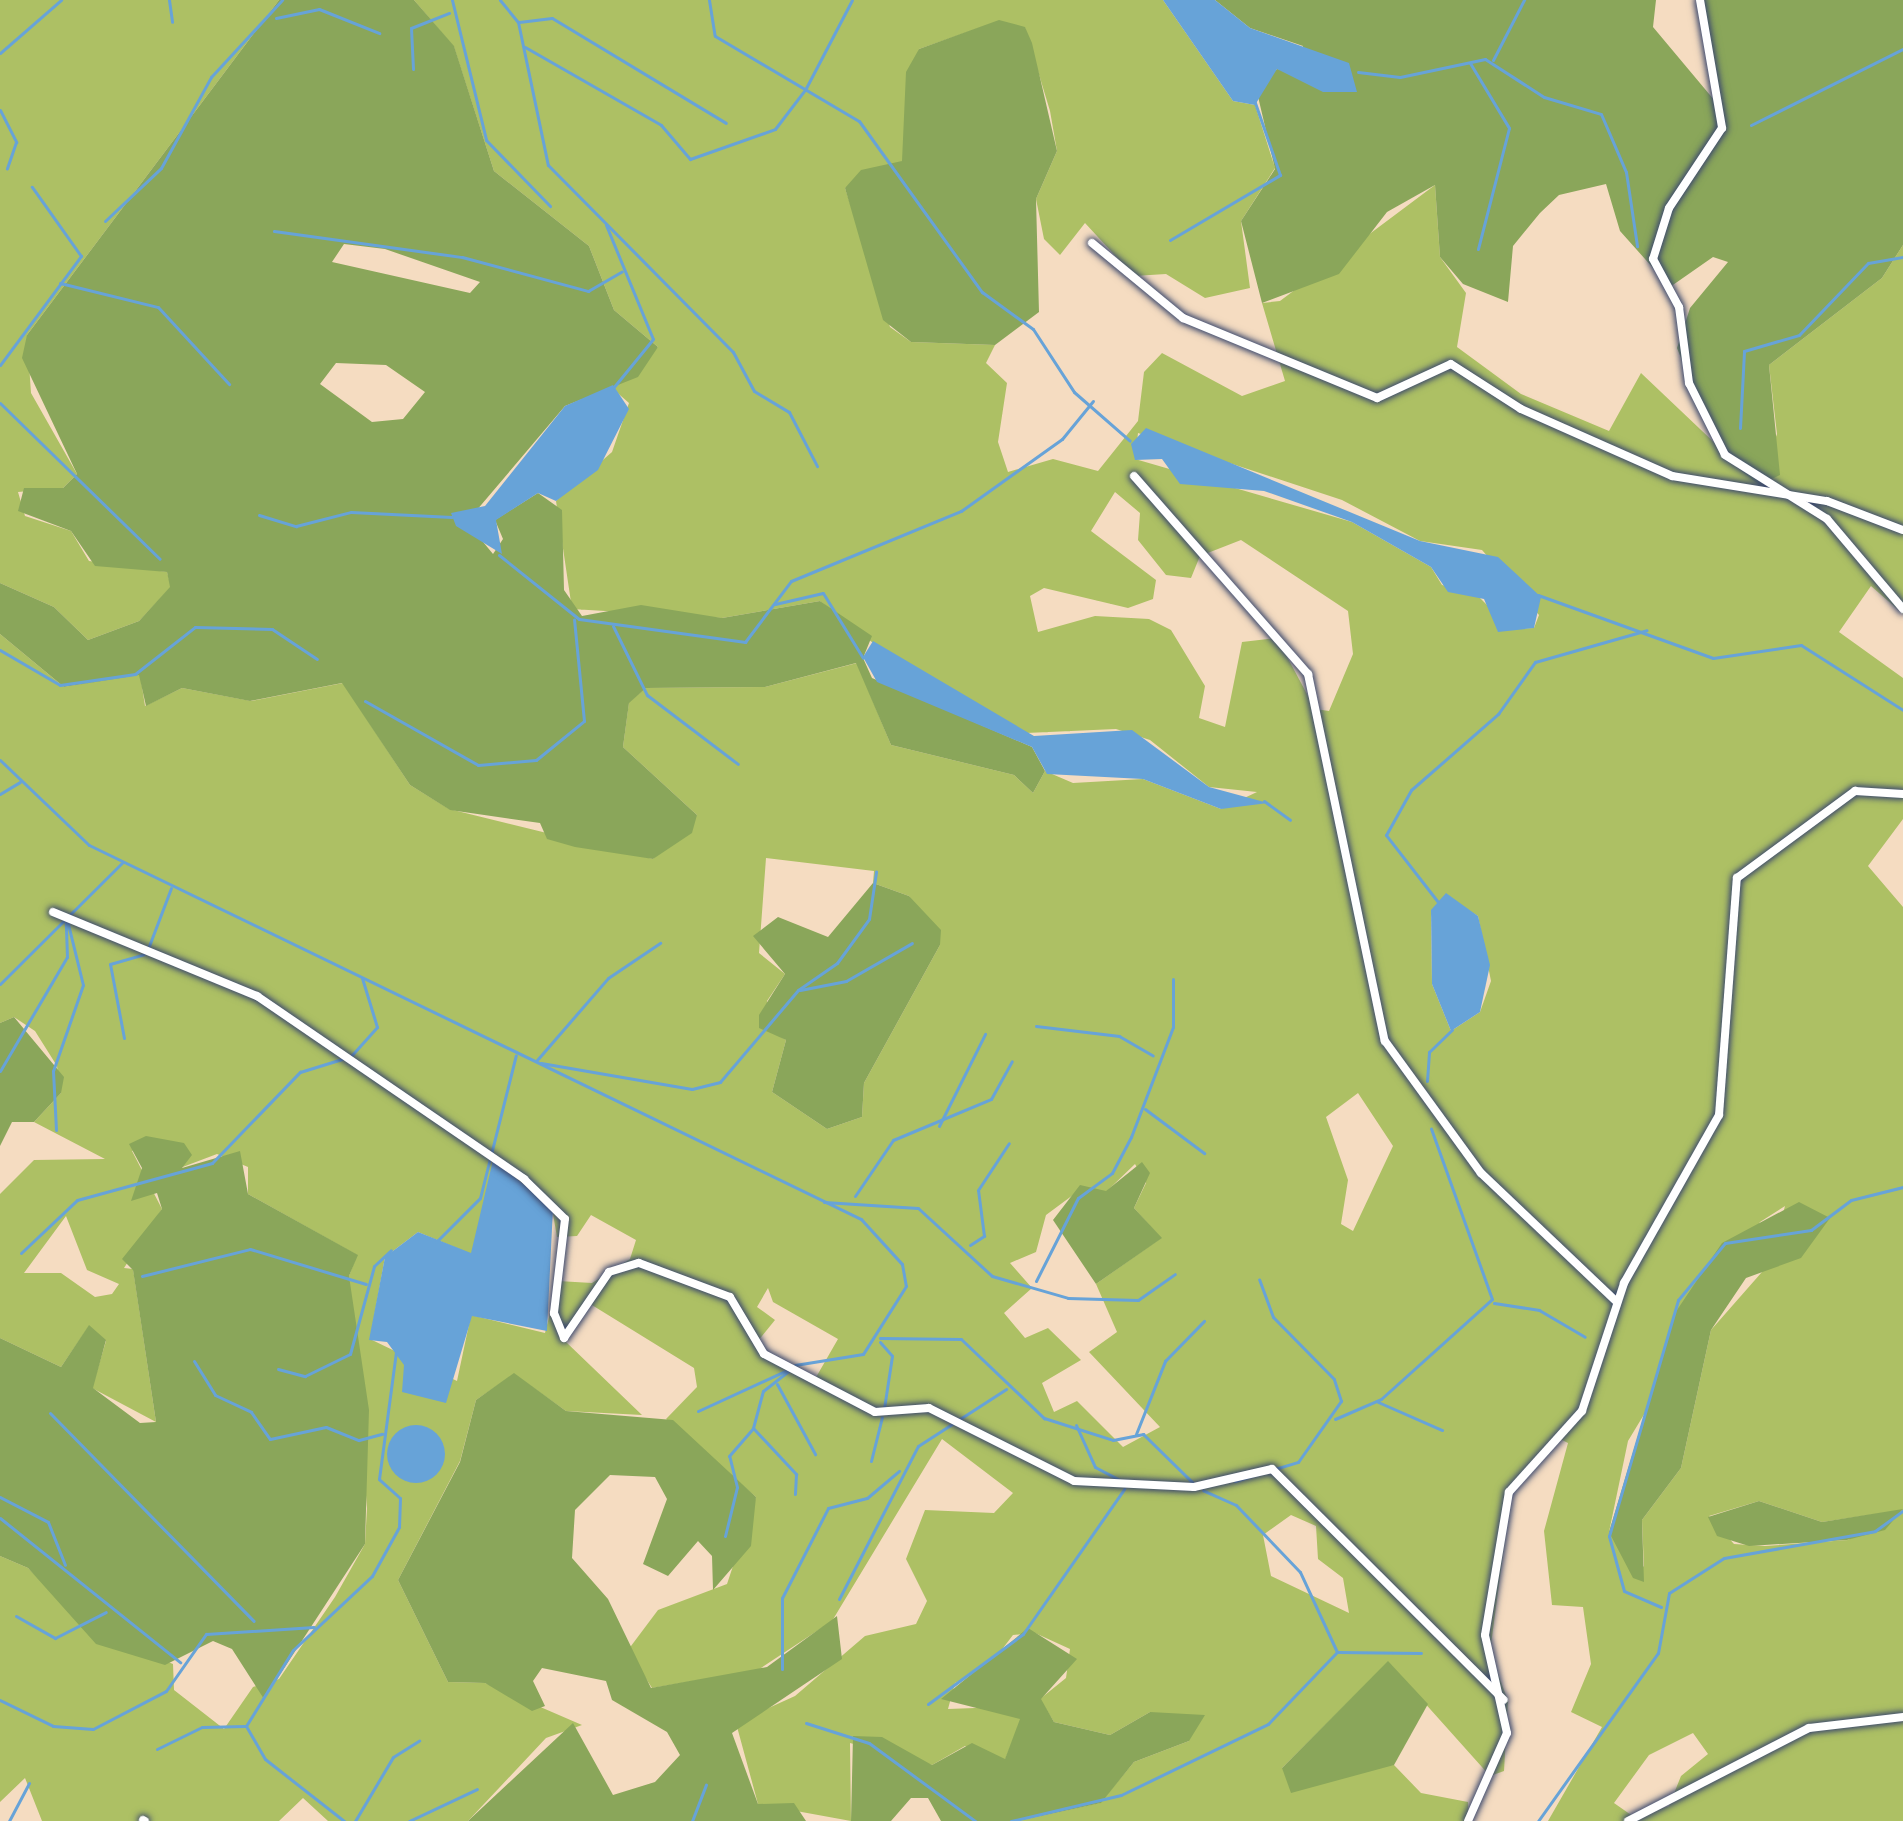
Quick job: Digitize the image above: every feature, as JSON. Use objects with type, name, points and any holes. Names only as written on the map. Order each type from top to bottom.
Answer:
[{"type":"street","points":[[1700,0],[1721,128],[1669,208],[1653,259],[1679,308],[1689,383],[1713,436],[1746,474],[1809,505],[1903,609]]},
{"type":"street","points":[[1092,243],[1183,318],[1376,398],[1451,364],[1520,409],[1672,476],[1903,530]]},
{"type":"street","points":[[1134,476],[1308,674],[1385,1041],[1481,1173],[1616,1301]]},
{"type":"street","points":[[1468,1821],[1504,1750],[1504,1700],[1485,1635],[1509,1492],[1582,1411],[1616,1301],[1719,1115],[1737,878],[1855,791],[1903,794]]},
{"type":"street","points":[[53,911],[256,996],[498,1159],[565,1219],[554,1313],[564,1338],[609,1272],[639,1263],[723,1292],[764,1354],[875,1412],[929,1408],[1074,1481],[1194,1487],[1272,1469],[1504,1700]]},
{"type":"street","points":[[1628,1821],[1809,1728],[1903,1717]]},
{"type":"green space","points":[[0,0],[279,0],[27,335],[31,393],[77,474],[63,488],[18,492],[25,516],[71,531],[89,561],[167,572],[171,587],[139,621],[88,640],[54,607],[0,583]]},
{"type":"green space","points":[[279,0],[414,0],[454,46],[494,171],[589,246],[614,310],[658,347],[638,377],[565,406],[476,511],[474,531],[493,554],[503,539],[495,520],[538,493],[562,510],[564,590],[582,616],[641,605],[722,618],[820,601],[872,636],[863,658],[872,678],[1032,747],[1045,771],[1033,793],[1014,775],[891,745],[856,663],[765,687],[646,688],[629,703],[623,747],[697,815],[692,833],[653,859],[547,839],[540,823],[450,810],[410,785],[342,683],[250,701],[182,688],[146,706],[139,675],[64,687],[0,634],[0,583],[54,607],[88,640],[139,621],[170,587],[167,572],[95,566],[71,531],[18,511],[24,488],[63,488],[77,474],[22,358],[27,335]],"holes":[[[344,244],[385,249],[480,282],[470,293],[332,262]],[[336,363],[386,365],[425,392],[403,419],[372,422],[320,384]]]},
{"type":"green space","points":[[414,0],[1163,0],[1233,101],[1255,105],[1275,168],[1241,221],[1250,288],[1205,298],[1166,274],[1134,276],[1085,223],[1060,255],[1044,239],[1036,199],[1057,151],[1050,111],[1025,28],[999,21],[919,49],[903,161],[845,188],[890,327],[911,342],[995,345],[986,363],[1007,383],[998,442],[1008,472],[1053,459],[1098,471],[1138,421],[1144,372],[1162,353],[1242,396],[1285,381],[1262,303],[1280,301],[1435,185],[1440,257],[1466,293],[1457,347],[1521,394],[1609,431],[1641,373],[1759,485],[1777,434],[1769,365],[1882,278],[1903,245],[1903,614],[1871,586],[1839,632],[1903,678],[1903,819],[1868,866],[1903,907],[1903,1510],[1903,1821],[1548,1821],[1602,1727],[1571,1712],[1591,1664],[1583,1607],[1552,1605],[1544,1531],[1568,1443],[1560,1439],[1512,1487],[1490,1652],[1508,1701],[1504,1771],[1490,1776],[1388,1662],[1282,1768],[1394,1765],[1421,1793],[1468,1802],[1469,1821],[1019,1821],[1100,1803],[1134,1762],[1189,1741],[1150,1712],[1110,1735],[1054,1722],[1040,1699],[1066,1678],[1070,1649],[1035,1633],[1013,1635],[990,1665],[955,1683],[948,1709],[1002,1707],[1021,1719],[1005,1760],[965,1746],[932,1765],[850,1743],[851,1821],[758,1804],[736,1723],[795,1696],[865,1636],[916,1624],[927,1601],[906,1559],[925,1510],[994,1513],[1013,1493],[942,1439],[832,1621],[758,1670],[652,1688],[628,1650],[658,1610],[727,1584],[756,1497],[666,1419],[697,1387],[694,1368],[587,1302],[566,1342],[642,1415],[566,1411],[514,1374],[476,1400],[460,1461],[398,1580],[448,1682],[485,1683],[582,1725],[546,1738],[468,1821],[328,1821],[303,1798],[279,1821],[42,1821],[25,1778],[0,1802],[0,1556],[28,1568],[88,1629],[173,1664],[174,1690],[224,1729],[253,1687],[279,1679],[335,1597],[365,1544],[367,1508],[349,1276],[357,1255],[248,1194],[248,1167],[217,1154],[180,1168],[156,1138],[132,1151],[162,1209],[124,1268],[133,1269],[156,1422],[92,1388],[106,1341],[89,1326],[61,1367],[0,1338],[0,1194],[34,1160],[105,1159],[34,1122],[61,1093],[57,1066],[35,1031],[14,1017],[0,1023],[0,634],[64,687],[140,674],[145,706],[182,688],[251,701],[343,683],[410,785],[449,809],[653,859],[697,815],[623,747],[629,702],[646,688],[765,687],[857,663],[891,745],[1014,775],[1033,793],[1045,771],[1073,783],[1143,779],[1221,809],[1257,792],[1209,787],[1150,740],[1116,729],[1026,733],[892,658],[820,601],[722,618],[572,609],[556,501],[612,452],[629,403],[613,389],[658,347],[614,310],[589,246],[494,171],[454,47]],"holes":[[[1138,433],[1342,500],[1420,541],[1482,550],[1539,615],[1534,628],[1511,629],[1475,593],[1442,585],[1431,567],[1352,522],[1135,459]],[[1115,492],[1140,513],[1138,540],[1166,575],[1191,578],[1200,556],[1241,540],[1348,611],[1353,654],[1329,711],[1315,709],[1277,638],[1242,642],[1225,727],[1199,718],[1205,686],[1171,630],[1149,619],[1095,616],[1038,632],[1030,596],[1044,588],[1128,608],[1153,599],[1156,580],[1091,531]],[[766,858],[874,871],[873,883],[909,896],[940,945],[864,1083],[862,1117],[827,1129],[772,1092],[786,1040],[768,1030],[767,1001],[785,974],[759,953]],[[1452,900],[1478,916],[1491,981],[1480,1012],[1451,1031],[1432,984],[1431,915]],[[1358,1093],[1393,1146],[1353,1231],[1341,1224],[1348,1180],[1326,1117]],[[1135,1164],[1146,1183],[1134,1208],[1161,1238],[1096,1284],[1117,1332],[1089,1352],[1160,1427],[1123,1447],[1077,1401],[1054,1412],[1042,1383],[1081,1360],[1048,1328],[1025,1338],[1004,1313],[1032,1288],[1010,1263],[1036,1252],[1046,1215],[1073,1195],[1107,1191]],[[1785,1206],[1769,1264],[1711,1330],[1681,1468],[1642,1520],[1644,1567],[1609,1532],[1628,1441],[1760,1222]],[[552,1208],[557,1237],[577,1236],[591,1215],[636,1240],[630,1259],[592,1283],[558,1281],[545,1333],[471,1315],[457,1381],[370,1339],[385,1257],[418,1232],[471,1254]],[[66,1216],[87,1270],[119,1284],[112,1294],[95,1297],[61,1273],[24,1273]],[[768,1288],[773,1302],[838,1339],[815,1379],[754,1346],[775,1320],[757,1307]],[[1759,1501],[1822,1522],[1903,1510],[1848,1540],[1734,1544],[1709,1516]],[[1291,1515],[1316,1526],[1318,1559],[1343,1578],[1349,1613],[1271,1576],[1263,1535]],[[1693,1733],[1708,1754],[1681,1776],[1669,1806],[1634,1817],[1614,1803],[1649,1755]]]},
{"type":"green space","points":[[1215,0],[1656,0],[1653,27],[1720,107],[1701,0],[1903,0],[1903,245],[1882,278],[1769,365],[1780,475],[1759,485],[1719,453],[1677,348],[1690,308],[1728,262],[1713,257],[1670,287],[1620,231],[1606,184],[1559,195],[1540,213],[1513,246],[1508,302],[1463,284],[1440,257],[1435,185],[1387,212],[1339,274],[1262,303],[1241,221],[1275,169],[1256,88],[1277,69],[1299,72],[1303,46],[1250,28]]},
{"type":"green space","points":[[999,20],[1025,27],[1057,151],[1036,199],[1039,312],[995,345],[911,342],[883,320],[845,188],[861,170],[902,161],[906,72],[919,49]]},
{"type":"green space","points":[[873,883],[909,896],[941,930],[940,945],[864,1083],[862,1117],[827,1129],[772,1092],[786,1040],[759,1028],[759,1015],[785,974],[753,936],[778,917],[828,937]]},
{"type":"green space","points":[[14,1017],[64,1077],[61,1093],[34,1122],[12,1122],[0,1146],[0,1023]]},
{"type":"green space","points":[[146,1136],[184,1143],[192,1155],[182,1168],[240,1151],[248,1194],[358,1255],[349,1276],[369,1410],[365,1544],[264,1699],[232,1649],[213,1641],[165,1665],[96,1644],[28,1568],[0,1556],[0,1338],[61,1367],[89,1325],[106,1340],[93,1388],[140,1423],[156,1422],[133,1270],[122,1259],[162,1209],[157,1193],[131,1201],[142,1168],[129,1144]]},
{"type":"green space","points":[[1142,1162],[1150,1173],[1134,1208],[1162,1238],[1096,1284],[1053,1220],[1080,1185],[1106,1191]]},
{"type":"green space","points":[[1799,1202],[1830,1218],[1801,1258],[1746,1278],[1711,1330],[1681,1468],[1642,1520],[1644,1582],[1633,1578],[1609,1532],[1675,1313],[1722,1243]]},
{"type":"green space","points":[[514,1373],[566,1411],[673,1420],[756,1497],[751,1546],[713,1590],[712,1556],[698,1541],[668,1576],[643,1564],[667,1499],[655,1477],[610,1475],[575,1510],[572,1558],[608,1599],[651,1688],[767,1667],[837,1616],[842,1659],[732,1733],[758,1804],[794,1803],[806,1821],[468,1821],[573,1723],[613,1795],[655,1782],[680,1755],[667,1732],[612,1700],[606,1681],[542,1668],[533,1681],[545,1706],[532,1711],[485,1683],[448,1682],[398,1580],[460,1462],[476,1400]]},
{"type":"green space","points":[[1759,1501],[1822,1522],[1903,1509],[1885,1530],[1847,1540],[1749,1546],[1717,1536],[1708,1517]]},
{"type":"green space","points":[[1028,1628],[1077,1659],[1041,1699],[1054,1722],[1110,1735],[1150,1712],[1205,1715],[1189,1741],[1134,1762],[1101,1803],[1019,1821],[941,1821],[928,1798],[911,1798],[891,1821],[851,1821],[853,1736],[882,1737],[932,1765],[972,1743],[1005,1759],[1020,1719],[941,1699]]},
{"type":"green space","points":[[1388,1661],[1428,1704],[1394,1765],[1291,1793],[1282,1768]]},
{"type":"water","points":[[1163,0],[1215,0],[1250,28],[1349,63],[1357,92],[1323,92],[1277,69],[1255,105],[1233,101]]},
{"type":"water","points":[[613,385],[629,409],[598,470],[556,501],[538,493],[496,520],[502,554],[456,526],[451,513],[485,506],[565,406]]},
{"type":"water","points":[[1146,428],[1420,541],[1498,557],[1541,597],[1534,628],[1498,632],[1484,599],[1448,592],[1431,567],[1352,522],[1264,491],[1180,484],[1162,459],[1135,460],[1131,444]]},
{"type":"water","points":[[873,641],[1034,736],[1132,730],[1209,787],[1268,803],[1221,809],[1143,779],[1047,774],[1032,747],[877,682],[863,657]]},
{"type":"water","points":[[1446,893],[1478,916],[1490,965],[1480,1012],[1451,1031],[1432,984],[1431,910]]},
{"type":"water","points":[[493,1160],[553,1208],[547,1331],[472,1316],[446,1403],[402,1392],[404,1365],[387,1342],[369,1340],[385,1257],[418,1232],[471,1253]]},
{"type":"water","points":[[416,1425],[437,1433],[445,1454],[437,1475],[416,1483],[395,1475],[387,1454],[395,1433]]},
{"type":"waterway","points":[[0,53],[61,0]]},
{"type":"waterway","points":[[169,0],[172,22]]},
{"type":"waterway","points":[[105,221],[161,168],[211,77],[282,0]]},
{"type":"waterway","points":[[452,0],[486,140],[550,206]]},
{"type":"waterway","points":[[500,0],[518,22],[548,165],[733,352],[754,391],[789,412],[817,466]]},
{"type":"waterway","points":[[709,0],[715,36],[859,121],[982,292],[1033,329],[1074,392],[1130,441]]},
{"type":"waterway","points":[[806,88],[852,0]]},
{"type":"waterway","points":[[1493,60],[1524,0]]},
{"type":"waterway","points":[[276,18],[319,9],[379,33]]},
{"type":"waterway","points":[[413,69],[411,28],[449,13]]},
{"type":"waterway","points":[[519,22],[552,18],[726,123]]},
{"type":"waterway","points":[[525,47],[661,125],[690,159],[775,129],[804,91]]},
{"type":"waterway","points":[[1751,125],[1903,49]]},
{"type":"waterway","points":[[1358,72],[1400,77],[1485,59],[1544,97],[1601,114],[1626,172],[1637,246]]},
{"type":"waterway","points":[[1470,63],[1509,128],[1478,249]]},
{"type":"waterway","points":[[1170,240],[1280,175],[1254,100]]},
{"type":"waterway","points":[[0,110],[16,142],[7,168]]},
{"type":"waterway","points":[[0,365],[81,256],[32,187]]},
{"type":"waterway","points":[[606,225],[653,339],[613,388]]},
{"type":"waterway","points":[[274,231],[462,257],[588,291],[622,271]]},
{"type":"waterway","points":[[1740,428],[1744,351],[1799,335],[1868,263],[1903,257]]},
{"type":"waterway","points":[[60,283],[158,307],[229,384]]},
{"type":"waterway","points":[[499,555],[579,619],[745,642],[791,581],[961,511],[1062,439],[1093,401]]},
{"type":"waterway","points":[[0,403],[160,559]]},
{"type":"waterway","points":[[259,515],[296,526],[351,512],[452,517]]},
{"type":"waterway","points":[[775,604],[823,593],[863,658]]},
{"type":"waterway","points":[[1538,595],[1713,658],[1801,645],[1903,710]]},
{"type":"waterway","points":[[365,701],[478,765],[536,760],[584,721],[574,619]]},
{"type":"waterway","points":[[613,626],[647,695],[738,764]]},
{"type":"waterway","points":[[0,650],[60,685],[135,674],[195,627],[272,629],[317,659]]},
{"type":"waterway","points":[[1438,902],[1386,835],[1411,790],[1498,714],[1535,662],[1647,630]]},
{"type":"waterway","points":[[0,760],[89,845],[861,1219],[902,1264],[906,1286],[863,1354],[795,1365]]},
{"type":"waterway","points":[[0,794],[20,782]]},
{"type":"waterway","points":[[1264,801],[1290,820]]},
{"type":"waterway","points":[[0,984],[122,863]]},
{"type":"waterway","points":[[541,1063],[692,1089],[720,1082],[798,990],[837,963],[869,919],[876,872]]},
{"type":"waterway","points":[[149,946],[171,888]]},
{"type":"waterway","points":[[56,1130],[53,1071],[83,985],[67,920]]},
{"type":"waterway","points":[[0,1071],[67,957],[66,921]]},
{"type":"waterway","points":[[537,1060],[608,978],[660,943]]},
{"type":"waterway","points":[[800,990],[846,981],[912,943]]},
{"type":"waterway","points":[[124,1038],[110,964],[144,954]]},
{"type":"waterway","points":[[351,1056],[377,1027],[362,978]]},
{"type":"waterway","points":[[1036,1281],[1078,1198],[1112,1173],[1131,1137],[1173,1027],[1173,979]]},
{"type":"waterway","points":[[1036,1026],[1119,1036],[1153,1056]]},
{"type":"waterway","points":[[1427,1081],[1429,1052],[1452,1030]]},
{"type":"waterway","points":[[939,1126],[985,1034]]},
{"type":"waterway","points":[[436,1242],[480,1198],[516,1055]]},
{"type":"waterway","points":[[21,1253],[77,1200],[212,1163],[300,1072],[342,1059]]},
{"type":"waterway","points":[[855,1196],[893,1140],[991,1099],[1012,1061]]},
{"type":"waterway","points":[[1145,1109],[1204,1153]]},
{"type":"waterway","points":[[1335,1419],[1381,1399],[1492,1299],[1431,1129]]},
{"type":"waterway","points":[[970,1245],[984,1236],[978,1190],[1009,1143]]},
{"type":"waterway","points":[[1661,1607],[1624,1591],[1609,1536],[1678,1300],[1725,1243],[1811,1230],[1851,1200],[1903,1187]]},
{"type":"waterway","points":[[824,1202],[918,1208],[992,1276],[1068,1298],[1138,1300],[1175,1274]]},
{"type":"waterway","points":[[142,1276],[250,1249],[366,1284]]},
{"type":"waterway","points":[[278,1369],[305,1376],[350,1354],[374,1266],[391,1250]]},
{"type":"waterway","points":[[1235,1481],[1298,1462],[1341,1401],[1334,1379],[1273,1317],[1259,1279]]},
{"type":"waterway","points":[[1494,1303],[1539,1310],[1585,1337]]},
{"type":"waterway","points":[[1136,1434],[1165,1361],[1204,1321]]},
{"type":"waterway","points":[[880,1338],[961,1339],[1044,1418],[1113,1440],[1143,1434],[1195,1485]]},
{"type":"waterway","points":[[880,1342],[892,1356],[884,1408]]},
{"type":"waterway","points":[[344,1821],[265,1759],[246,1726],[293,1650],[372,1576],[399,1527],[400,1498],[379,1479],[396,1352]]},
{"type":"waterway","points":[[194,1361],[215,1395],[251,1412],[270,1439],[326,1427],[359,1440],[382,1434]]},
{"type":"waterway","points":[[698,1411],[787,1370]]},
{"type":"waterway","points":[[753,1428],[763,1391],[789,1371]]},
{"type":"waterway","points":[[777,1384],[815,1454]]},
{"type":"waterway","points":[[839,1599],[918,1446],[1006,1389]]},
{"type":"waterway","points":[[1378,1402],[1442,1430]]},
{"type":"waterway","points":[[50,1413],[254,1621]]},
{"type":"waterway","points":[[871,1461],[882,1417]]},
{"type":"waterway","points":[[1076,1425],[1095,1467],[1119,1480]]},
{"type":"waterway","points":[[725,1536],[737,1487],[729,1456],[753,1428]]},
{"type":"waterway","points":[[754,1429],[796,1474],[795,1494]]},
{"type":"waterway","points":[[782,1669],[782,1598],[828,1508],[867,1498],[899,1471]]},
{"type":"waterway","points":[[928,1704],[1023,1634],[1124,1489]]},
{"type":"waterway","points":[[1011,1821],[1121,1795],[1268,1724],[1337,1652],[1300,1572],[1236,1505],[1203,1490]]},
{"type":"waterway","points":[[0,1497],[48,1522],[65,1565]]},
{"type":"waterway","points":[[1538,1821],[1658,1653],[1669,1593],[1724,1558],[1875,1531],[1903,1511]]},
{"type":"waterway","points":[[0,1518],[180,1662]]},
{"type":"waterway","points":[[16,1616],[55,1638],[106,1612]]},
{"type":"waterway","points":[[0,1700],[53,1726],[93,1729],[166,1691],[206,1634],[314,1627]]},
{"type":"waterway","points":[[1338,1652],[1421,1653]]},
{"type":"waterway","points":[[806,1723],[869,1743],[975,1821]]},
{"type":"waterway","points":[[157,1749],[202,1727],[245,1726]]},
{"type":"waterway","points":[[355,1821],[393,1757],[419,1741]]},
{"type":"waterway","points":[[9,1821],[29,1783]]},
{"type":"waterway","points":[[692,1821],[706,1785]]},
{"type":"waterway","points":[[409,1821],[477,1789]]}]
